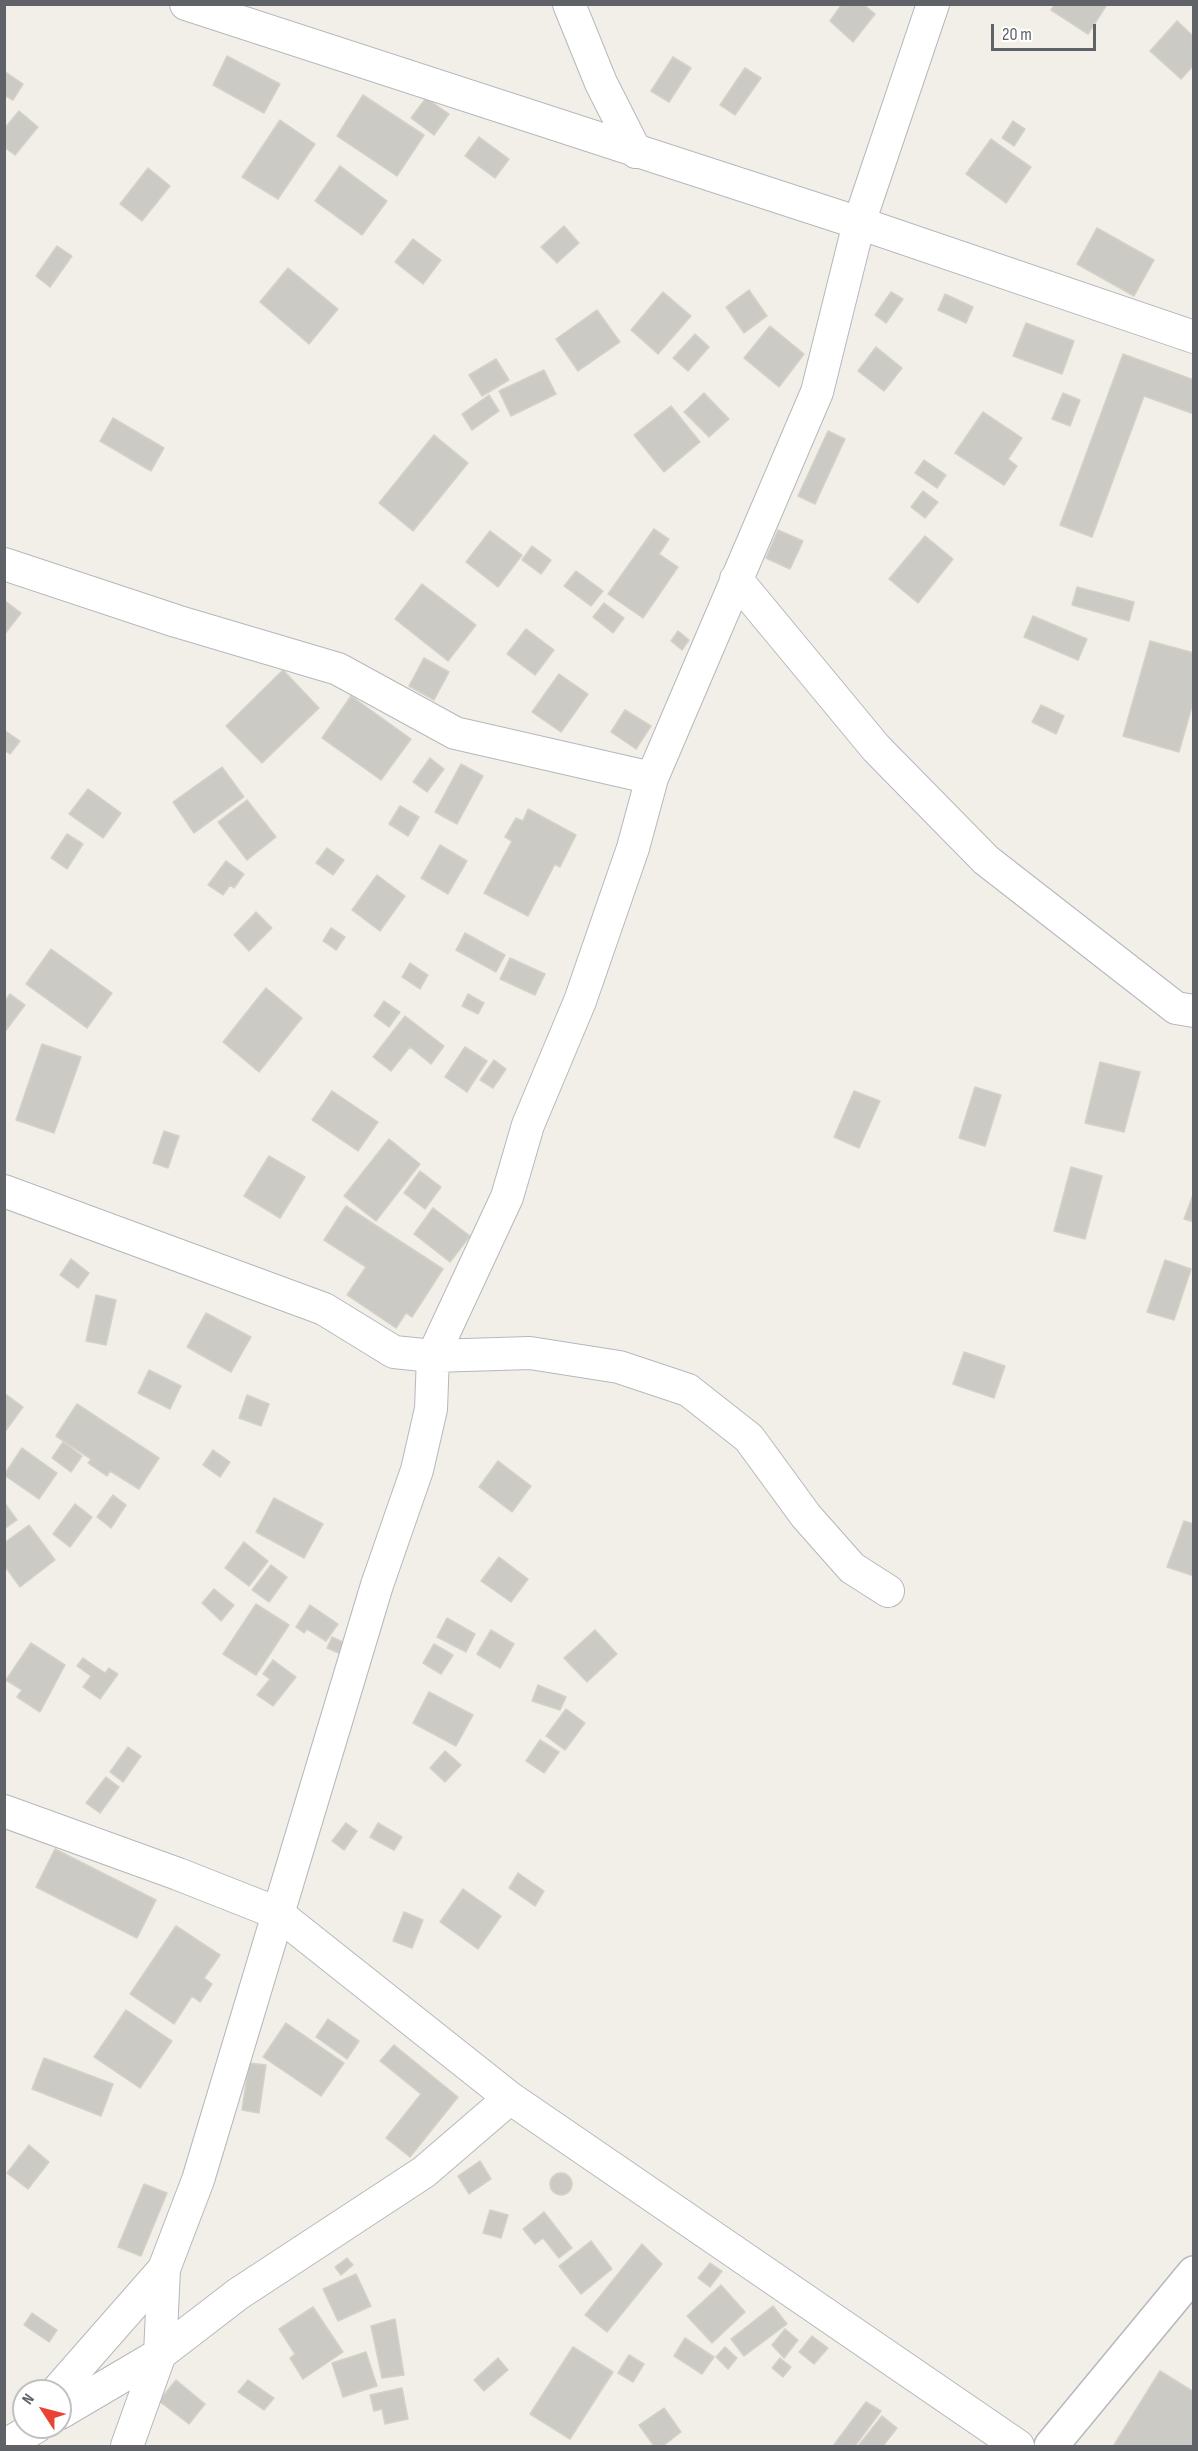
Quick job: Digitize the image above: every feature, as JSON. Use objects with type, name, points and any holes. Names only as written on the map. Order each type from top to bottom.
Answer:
[{"type":"street","points":[[186,4],[859,223],[1194,338]]},
{"type":"street","points":[[569,4],[602,83],[636,152]]},
{"type":"street","points":[[127,2446],[160,2354],[164,2269],[198,2180],[377,1585],[417,1470],[431,1409],[433,1356],[507,1197],[528,1125],[580,1001],[633,848],[652,778],[817,392],[859,223],[933,4]]},
{"type":"street","points":[[4,564],[176,621],[338,669],[455,733],[652,778]]},
{"type":"street","points":[[736,579],[876,748],[986,860],[1176,1008],[1194,1011]]},
{"type":"street","points":[[4,1191],[324,1309],[394,1352],[433,1356],[530,1353],[619,1367],[688,1390],[749,1438],[806,1516],[852,1568],[888,1591]]},
{"type":"street","points":[[4,1811],[178,1874],[277,1913],[510,2098],[1018,2446]]},
{"type":"street","points":[[72,2406],[160,2354],[238,2294],[424,2172],[510,2098]]},
{"type":"street","points":[[68,2379],[164,2269]]},
{"type":"street","points":[[1052,2446],[1194,2273]]},
{"type":"building","points":[[842,4],[863,4],[875,14],[853,42],[830,21]]},
{"type":"building","points":[[1055,4],[1104,4],[1106,6],[1088,34],[1051,10]]},
{"type":"building","points":[[1177,21],[1194,37],[1194,65],[1181,79],[1150,51]]},
{"type":"building","points":[[227,56],[280,84],[264,113],[213,85]]},
{"type":"building","points":[[673,57],[691,68],[669,102],[651,91]]},
{"type":"building","points":[[745,68],[761,78],[735,115],[720,105]]},
{"type":"building","points":[[4,71],[23,84],[13,100],[4,95]]},
{"type":"building","points":[[363,95],[424,135],[397,176],[337,136]]},
{"type":"building","points":[[426,98],[449,114],[434,135],[411,118]]},
{"type":"building","points":[[19,111],[38,127],[15,155],[4,147],[4,129]]},
{"type":"building","points":[[280,120],[315,144],[278,199],[242,177]]},
{"type":"building","points":[[1013,121],[1025,129],[1014,146],[1002,138]]},
{"type":"building","points":[[479,137],[509,159],[495,178],[465,156]]},
{"type":"building","points":[[991,139],[1031,167],[1006,203],[966,174]]},
{"type":"building","points":[[340,166],[387,201],[362,235],[315,201]]},
{"type":"building","points":[[148,168],[170,186],[142,221],[120,204]]},
{"type":"building","points":[[564,226],[579,243],[557,263],[541,247]]},
{"type":"building","points":[[1097,228],[1154,260],[1134,296],[1077,264]]},
{"type":"building","points":[[413,239],[441,260],[423,284],[395,262]]},
{"type":"building","points":[[57,246],[72,256],[50,287],[36,276]]},
{"type":"building","points":[[288,268],[338,309],[309,344],[260,302]]},
{"type":"building","points":[[749,290],[767,316],[744,333],[726,307]]},
{"type":"building","points":[[663,292],[691,316],[658,354],[631,330]]},
{"type":"building","points":[[891,292],[903,299],[886,323],[875,315]]},
{"type":"building","points":[[945,294],[973,307],[966,323],[938,310]]},
{"type":"building","points":[[597,310],[620,342],[578,371],[556,339]]},
{"type":"building","points":[[1026,323],[1074,341],[1062,374],[1013,356]]},
{"type":"building","points":[[770,326],[804,354],[779,387],[744,358]]},
{"type":"building","points":[[695,334],[709,347],[688,371],[673,358]]},
{"type":"building","points":[[876,347],[902,368],[884,391],[858,371]]},
{"type":"building","points":[[1123,354],[1194,380],[1194,414],[1144,396],[1092,537],[1060,525]]},
{"type":"building","points":[[496,359],[509,380],[482,396],[469,375]]},
{"type":"building","points":[[544,370],[556,394],[511,416],[499,391]]},
{"type":"building","points":[[704,393],[729,419],[709,437],[684,412]]},
{"type":"building","points":[[1063,393],[1080,400],[1070,426],[1052,419]]},
{"type":"building","points":[[489,395],[499,411],[472,430],[462,414]]},
{"type":"building","points":[[671,406],[700,442],[664,472],[634,435]]},
{"type":"building","points":[[983,412],[1022,438],[1008,459],[1017,466],[1004,485],[955,453]]},
{"type":"building","points":[[113,418],[164,448],[151,471],[100,441]]},
{"type":"building","points":[[828,431],[845,439],[815,504],[798,496]]},
{"type":"building","points":[[434,435],[468,463],[413,531],[379,503]]},
{"type":"building","points":[[924,460],[946,475],[937,488],[915,473]]},
{"type":"building","points":[[923,491],[938,502],[925,518],[911,507]]},
{"type":"building","points":[[654,529],[669,539],[659,554],[678,567],[643,618],[608,594]]},
{"type":"building","points":[[778,530],[803,541],[790,569],[766,558]]},
{"type":"building","points":[[490,531],[522,555],[498,587],[466,562]]},
{"type":"building","points":[[925,536],[953,559],[918,603],[889,579]]},
{"type":"building","points":[[532,546],[551,560],[541,574],[522,560]]},
{"type":"building","points":[[576,571],[603,591],[591,606],[564,586]]},
{"type":"building","points":[[422,584],[476,625],[448,661],[395,619]]},
{"type":"building","points":[[1077,587],[1134,602],[1129,621],[1072,605]]},
{"type":"building","points":[[4,600],[21,613],[4,635]]},
{"type":"building","points":[[604,603],[624,618],[613,633],[593,617]]},
{"type":"building","points":[[1033,616],[1087,639],[1078,660],[1024,637]]},
{"type":"building","points":[[526,629],[554,650],[535,675],[507,654]]},
{"type":"building","points":[[678,631],[689,640],[682,650],[671,641]]},
{"type":"building","points":[[1150,641],[1194,653],[1194,699],[1179,752],[1123,736]]},
{"type":"building","points":[[424,658],[449,672],[434,700],[409,686]]},
{"type":"building","points":[[283,670],[319,708],[262,763],[226,726]]},
{"type":"building","points":[[559,674],[588,694],[561,732],[532,712]]},
{"type":"building","points":[[351,696],[411,739],[381,780],[322,738]]},
{"type":"building","points":[[1041,705],[1064,716],[1056,734],[1032,722]]},
{"type":"building","points":[[625,710],[651,726],[636,749],[611,732]]},
{"type":"building","points":[[4,730],[20,741],[10,754],[4,750]]},
{"type":"building","points":[[430,758],[444,769],[427,792],[413,782]]},
{"type":"building","points":[[461,764],[483,776],[457,824],[435,812]]},
{"type":"building","points":[[222,767],[244,797],[194,833],[173,802]]},
{"type":"building","points":[[88,789],[121,813],[103,838],[69,814]]},
{"type":"building","points":[[247,800],[276,837],[247,860],[218,822]]},
{"type":"building","points":[[400,806],[419,817],[408,836],[389,824]]},
{"type":"building","points":[[528,809],[576,835],[560,867],[555,864],[528,916],[484,893],[512,841],[505,837],[516,818],[523,821]]},
{"type":"building","points":[[67,834],[83,844],[67,869],[51,858]]},
{"type":"building","points":[[440,845],[467,861],[448,894],[421,878]]},
{"type":"building","points":[[327,848],[344,860],[333,875],[316,863]]},
{"type":"building","points":[[226,861],[244,874],[234,888],[230,885],[223,895],[208,885]]},
{"type":"building","points":[[377,875],[405,896],[380,931],[352,910]]},
{"type":"building","points":[[256,912],[272,928],[249,951],[234,935]]},
{"type":"building","points":[[331,928],[345,937],[336,950],[323,941]]},
{"type":"building","points":[[465,933],[505,955],[496,972],[456,950]]},
{"type":"building","points":[[51,949],[112,993],[87,1028],[26,984]]},
{"type":"building","points":[[510,958],[545,974],[535,995],[500,979]]},
{"type":"building","points":[[410,963],[428,975],[420,989],[402,977]]},
{"type":"building","points":[[266,988],[302,1018],[259,1072],[223,1042]]},
{"type":"building","points":[[10,994],[25,1005],[4,1033],[4,1002]]},
{"type":"building","points":[[468,994],[484,1003],[478,1014],[462,1006]]},
{"type":"building","points":[[384,1001],[400,1012],[389,1027],[374,1016]]},
{"type":"building","points":[[405,1016],[444,1046],[431,1064],[410,1047],[391,1071],[373,1057]]},
{"type":"building","points":[[42,1044],[81,1057],[54,1133],[16,1120]]},
{"type":"building","points":[[465,1047],[487,1061],[467,1092],[445,1077]]},
{"type":"building","points":[[494,1060],[506,1069],[493,1088],[480,1080]]},
{"type":"building","points":[[1100,1062],[1140,1072],[1124,1132],[1085,1123]]},
{"type":"building","points":[[975,1087],[1001,1095],[985,1146],[959,1138]]},
{"type":"building","points":[[332,1091],[378,1122],[358,1151],[312,1120]]},
{"type":"building","points":[[854,1091],[880,1101],[859,1148],[834,1137]]},
{"type":"building","points":[[164,1131],[179,1136],[168,1168],[153,1163]]},
{"type":"building","points":[[389,1139],[420,1164],[376,1221],[344,1196]]},
{"type":"building","points":[[269,1156],[305,1177],[280,1218],[244,1196]]},
{"type":"building","points":[[1071,1167],[1102,1176],[1085,1239],[1054,1231]]},
{"type":"building","points":[[420,1171],[441,1187],[425,1209],[404,1193]]},
{"type":"building","points":[[1194,1192],[1194,1222],[1184,1219]]},
{"type":"building","points":[[346,1206],[443,1269],[412,1317],[406,1313],[396,1328],[347,1295],[366,1267],[324,1240]]},
{"type":"building","points":[[433,1208],[470,1236],[450,1262],[414,1234]]},
{"type":"building","points":[[71,1259],[89,1273],[78,1288],[60,1275]]},
{"type":"building","points":[[1165,1260],[1191,1269],[1174,1320],[1147,1312]]},
{"type":"building","points":[[96,1295],[116,1300],[106,1345],[86,1341]]},
{"type":"building","points":[[206,1313],[251,1337],[231,1372],[187,1347]]},
{"type":"building","points":[[964,1352],[1005,1366],[994,1398],[953,1384]]},
{"type":"building","points":[[149,1370],[181,1386],[170,1409],[138,1393]]},
{"type":"building","points":[[4,1393],[23,1407],[4,1433]]},
{"type":"building","points":[[247,1395],[269,1404],[261,1426],[239,1418]]},
{"type":"building","points":[[77,1404],[159,1458],[139,1489],[110,1471],[107,1476],[88,1463],[91,1459],[56,1436]]},
{"type":"building","points":[[63,1442],[82,1456],[71,1472],[52,1458]]},
{"type":"building","points":[[22,1448],[57,1473],[39,1499],[4,1475]]},
{"type":"building","points":[[213,1450],[230,1462],[220,1477],[203,1465]]},
{"type":"building","points":[[498,1461],[531,1486],[512,1512],[479,1487]]},
{"type":"building","points":[[113,1495],[126,1505],[111,1528],[97,1517]]},
{"type":"building","points":[[274,1498],[323,1524],[304,1558],[256,1532]]},
{"type":"building","points":[[4,1502],[17,1520],[4,1529]]},
{"type":"building","points":[[75,1504],[92,1517],[70,1547],[53,1534]]},
{"type":"building","points":[[1184,1521],[1194,1524],[1194,1576],[1167,1567]]},
{"type":"building","points":[[29,1525],[55,1560],[20,1587],[4,1565],[4,1543]]},
{"type":"building","points":[[244,1542],[268,1561],[249,1586],[225,1568]]},
{"type":"building","points":[[499,1557],[528,1579],[511,1602],[481,1581]]},
{"type":"building","points":[[271,1565],[287,1577],[269,1602],[252,1590]]},
{"type":"building","points":[[214,1589],[234,1605],[221,1621],[202,1603]]},
{"type":"building","points":[[256,1604],[289,1625],[256,1675],[223,1654]]},
{"type":"building","points":[[310,1605],[338,1624],[326,1641],[307,1629],[304,1633],[296,1627]]},
{"type":"building","points":[[447,1618],[475,1634],[466,1652],[437,1637]]},
{"type":"building","points":[[491,1630],[514,1644],[500,1668],[477,1654]]},
{"type":"building","points":[[595,1630],[617,1654],[587,1682],[564,1658]]},
{"type":"building","points":[[332,1637],[347,1644],[341,1654],[327,1648]]},
{"type":"building","points":[[31,1643],[65,1665],[40,1712],[17,1697],[22,1690],[6,1680]]},
{"type":"building","points":[[434,1644],[453,1655],[441,1674],[423,1663]]},
{"type":"building","points":[[83,1658],[105,1673],[109,1668],[118,1674],[100,1699],[83,1687],[91,1676],[77,1666]]},
{"type":"building","points":[[273,1660],[296,1677],[273,1706],[257,1695],[270,1679],[263,1674]]},
{"type":"building","points":[[538,1685],[566,1697],[560,1710],[532,1701]]},
{"type":"building","points":[[429,1692],[473,1715],[456,1746],[413,1723]]},
{"type":"building","points":[[566,1709],[585,1723],[565,1750],[546,1736]]},
{"type":"building","points":[[540,1740],[559,1752],[544,1773],[526,1761]]},
{"type":"building","points":[[128,1747],[141,1756],[123,1782],[110,1772]]},
{"type":"building","points":[[445,1751],[461,1765],[445,1782],[430,1768]]},
{"type":"building","points":[[106,1777],[119,1787],[100,1813],[86,1803]]},
{"type":"building","points":[[346,1823],[357,1831],[344,1850],[332,1841]]},
{"type":"building","points":[[378,1823],[402,1837],[394,1850],[370,1837]]},
{"type":"building","points":[[55,1849],[156,1900],[137,1938],[36,1887]]},
{"type":"building","points":[[518,1873],[544,1891],[535,1906],[509,1888]]},
{"type":"building","points":[[463,1889],[501,1916],[478,1949],[440,1922]]},
{"type":"building","points":[[404,1912],[423,1920],[412,1948],[393,1941]]},
{"type":"building","points":[[176,1926],[220,1955],[204,1978],[212,1984],[200,2002],[192,1996],[174,2024],[130,1994]]},
{"type":"building","points":[[126,2010],[172,2041],[140,2088],[94,2057]]},
{"type":"building","points":[[328,2019],[359,2041],[347,2059],[316,2037]]},
{"type":"building","points":[[286,2023],[344,2063],[321,2096],[263,2057]]},
{"type":"building","points":[[394,2045],[458,2097],[410,2157],[386,2138],[421,2094],[380,2061]]},
{"type":"building","points":[[44,2058],[113,2084],[101,2116],[32,2089]]},
{"type":"building","points":[[249,2063],[266,2065],[259,2113],[242,2110]]},
{"type":"building","points":[[29,2145],[49,2162],[28,2189],[7,2173]]},
{"type":"building","points":[[480,2161],[491,2179],[469,2194],[458,2176]]},
{"type":"building","points":[[561,2173],[569,2176],[572,2184],[569,2192],[561,2195],[553,2192],[550,2184],[553,2176]]},
{"type":"building","points":[[144,2184],[167,2193],[141,2256],[118,2247]]},
{"type":"building","points":[[490,2210],[508,2215],[501,2238],[483,2233]]},
{"type":"building","points":[[544,2212],[572,2248],[559,2258],[543,2238],[535,2244],[523,2229]]},
{"type":"building","points":[[591,2241],[612,2269],[581,2294],[559,2266]]},
{"type":"building","points":[[642,2244],[662,2264],[607,2332],[585,2315]]},
{"type":"building","points":[[347,2258],[353,2265],[341,2275],[335,2267]]},
{"type":"building","points":[[710,2263],[722,2271],[710,2287],[698,2278]]},
{"type":"building","points":[[356,2274],[371,2306],[338,2321],[323,2289]]},
{"type":"building","points":[[721,2285],[745,2312],[712,2343],[687,2316]]},
{"type":"building","points":[[773,2306],[787,2324],[744,2356],[731,2339]]},
{"type":"building","points":[[313,2307],[343,2352],[303,2379],[290,2358],[295,2354],[279,2329]]},
{"type":"building","points":[[32,2313],[57,2330],[49,2342],[24,2325]]},
{"type":"building","points":[[395,2319],[404,2375],[382,2378],[371,2326]]},
{"type":"building","points":[[785,2329],[798,2340],[784,2358],[772,2345]]},
{"type":"building","points":[[812,2336],[828,2348],[814,2364],[799,2352]]},
{"type":"building","points":[[685,2338],[714,2357],[702,2374],[674,2356]]},
{"type":"building","points":[[573,2347],[613,2372],[570,2439],[530,2414]]},
{"type":"building","points":[[725,2347],[737,2358],[728,2369],[716,2357]]},
{"type":"building","points":[[366,2352],[377,2386],[343,2397],[332,2363]]},
{"type":"building","points":[[629,2355],[644,2364],[633,2382],[618,2373]]},
{"type":"building","points":[[498,2358],[508,2370],[484,2391],[474,2380]]},
{"type":"building","points":[[780,2358],[791,2367],[783,2377],[772,2368]]},
{"type":"building","points":[[1160,2371],[1194,2392],[1194,2446],[1114,2445]]},
{"type":"building","points":[[176,2380],[205,2404],[189,2424],[159,2401]]},
{"type":"building","points":[[248,2380],[274,2398],[264,2410],[238,2392]]},
{"type":"building","points":[[402,2388],[408,2419],[385,2424],[382,2409],[374,2411],[370,2395]]},
{"type":"building","points":[[866,2402],[881,2411],[855,2446],[833,2446]]},
{"type":"building","points":[[664,2408],[681,2432],[663,2446],[654,2446],[639,2425]]},
{"type":"building","points":[[882,2416],[897,2428],[883,2446],[858,2446]]}]
